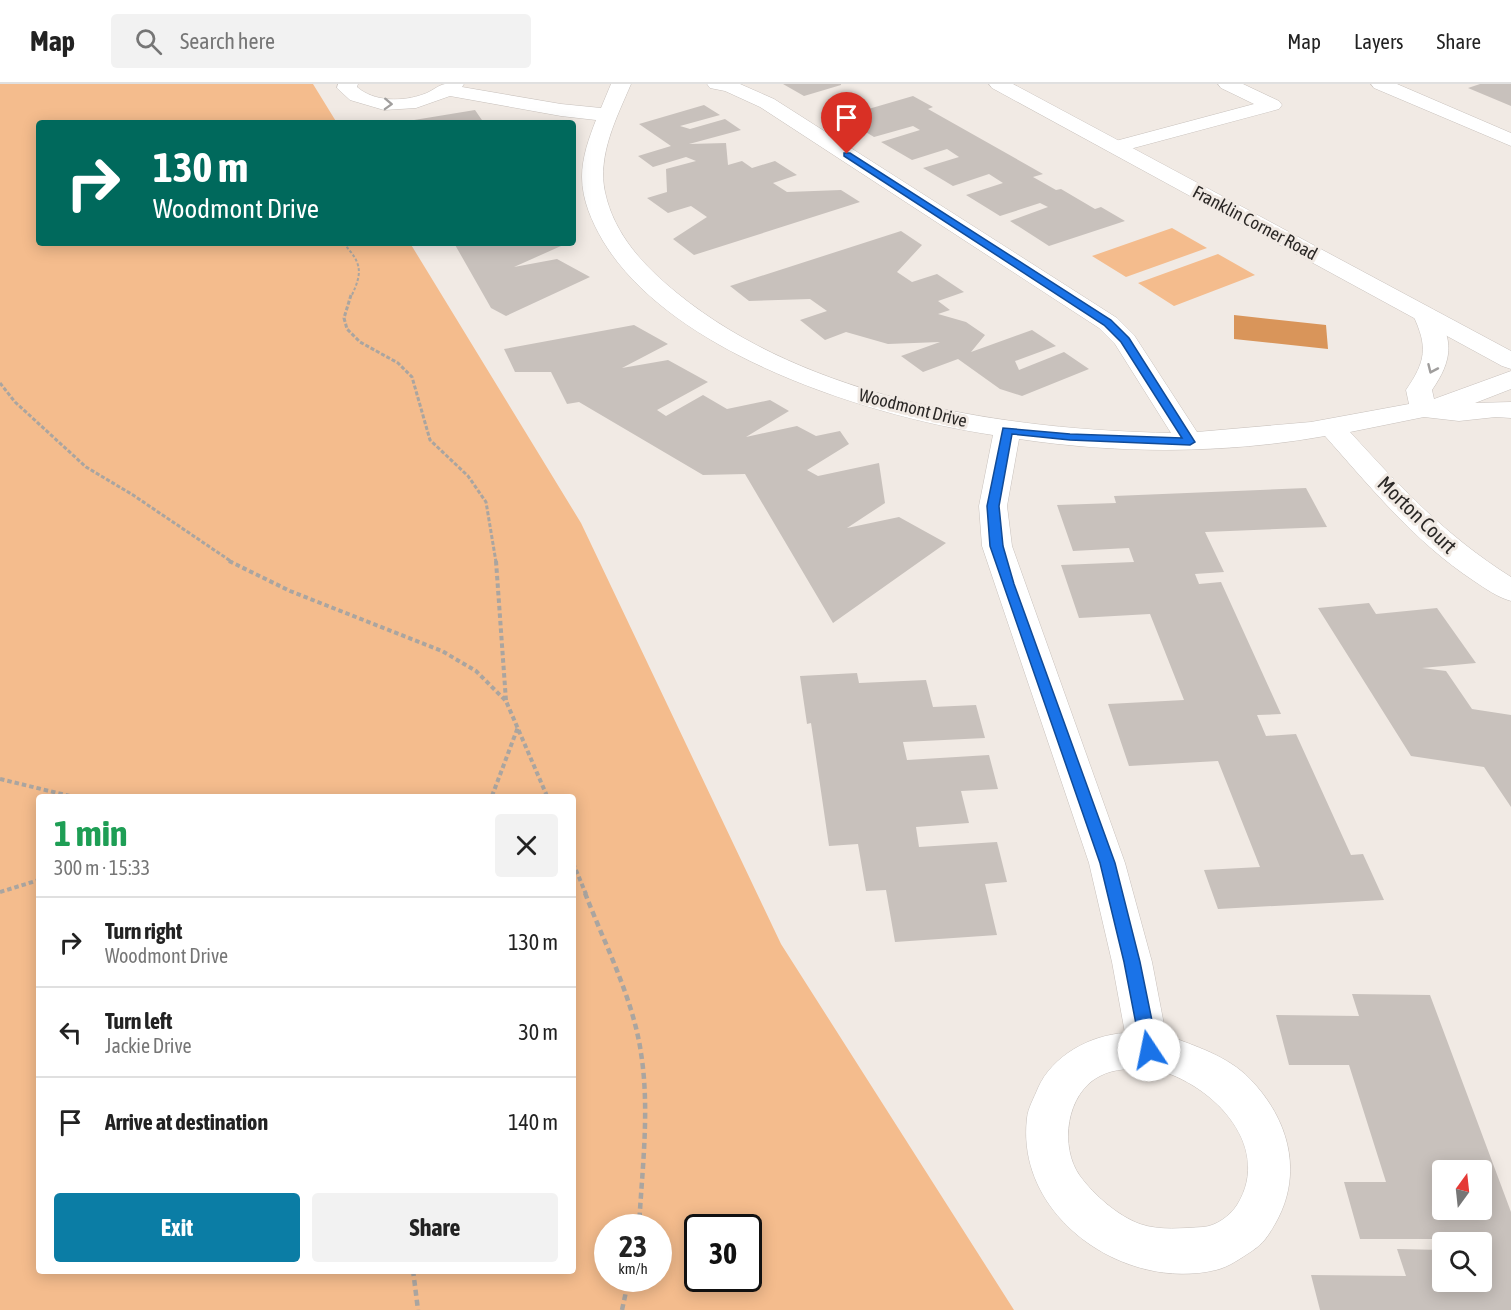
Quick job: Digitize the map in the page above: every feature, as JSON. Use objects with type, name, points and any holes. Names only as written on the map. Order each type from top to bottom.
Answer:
[{"type":"street","points":[[348,84],[347,88],[352,96],[367,102],[384,104],[421,101],[451,87],[561,110],[609,115]]},
{"type":"street","name":"Woodmont Drive","points":[[621,84],[598,140],[593,167],[594,191],[603,220],[617,246],[639,272],[666,298],[707,327],[737,344],[817,381],[883,403],[929,415],[1007,430],[1070,437],[1190,442],[1254,438],[1332,428],[1423,409],[1476,395],[1511,379]]},
{"type":"street","points":[[717,84],[739,90],[767,103],[1108,322],[1125,340],[1190,442]]},
{"type":"street","name":"Franklin Corner Road","points":[[999,84],[1511,361]]},
{"type":"street","points":[[1115,147],[1272,105],[1228,84]]},
{"type":"street","points":[[1382,84],[1511,140]]},
{"type":"street","points":[[1423,409],[1419,390],[1430,375],[1438,354],[1435,333],[1425,315]]},
{"type":"street","name":"Woodmont Drive","points":[[1423,409],[1459,413],[1496,409],[1511,410]]},
{"type":"street","name":"Morton Court","points":[[1332,428],[1403,507],[1464,561],[1511,591]]},
{"type":"street","points":[[1007,430],[993,506],[997,546],[1107,863],[1132,962],[1149,1050]]},
{"type":"street","points":[[1149,1050],[1166,1053],[1208,1071],[1235,1092],[1258,1123],[1270,1160],[1266,1198],[1248,1227],[1216,1248],[1166,1252],[1131,1244],[1094,1222],[1064,1190],[1048,1153],[1048,1116],[1060,1086],[1083,1064],[1115,1052],[1149,1050]]},
{"type":"path","points":[[347,246],[356,253],[361,264],[360,274],[345,317],[347,330],[394,360],[411,375],[419,393],[427,435],[440,452],[465,473],[488,504],[503,627],[506,701]]},
{"type":"path","points":[[0,383],[15,402],[86,467],[133,495],[222,557],[290,591],[442,651],[476,671],[506,701],[546,794]]},
{"type":"path","points":[[493,794],[518,726]]},
{"type":"path","points":[[0,779],[62,794]]},
{"type":"path","points":[[576,871],[629,1004],[641,1052],[646,1107],[640,1214]]},
{"type":"path","points":[[0,892],[36,881]]},
{"type":"path","points":[[414,1274],[418,1310]]},
{"type":"path","points":[[622,1310],[626,1292]]},
{"type":"shaded area","points":[[0,84],[313,84],[335,120],[36,120],[36,246],[412,246],[581,523],[781,944],[1014,1310],[0,1310]]},
{"type":"shaded area","points":[[1172,228],[1207,248],[1126,277],[1092,256]]},
{"type":"shaded area","points":[[1218,254],[1255,275],[1174,306],[1138,283]]},
{"type":"shaded area","points":[[1234,315],[1326,325],[1328,349],[1234,339]]},
{"type":"building","points":[[783,84],[841,84],[841,85],[804,96]]},
{"type":"building","points":[[1480,84],[1511,84],[1511,106],[1468,88]]},
{"type":"building","points":[[913,96],[933,107],[928,109],[1043,174],[1033,177],[1056,190],[1061,189],[1095,209],[1101,207],[1125,221],[1049,246],[1010,221],[1048,207],[1040,203],[1000,216],[966,195],[1003,183],[989,174],[953,186],[923,168],[959,157],[947,149],[912,160],[881,142],[920,130],[913,126],[874,137],[841,117]]},
{"type":"building","points":[[704,105],[720,115],[680,126],[690,129],[725,119],[741,130],[689,144],[726,143],[728,165],[742,161],[752,168],[775,161],[797,175],[773,183],[787,192],[841,190],[860,202],[694,255],[673,239],[707,217],[691,206],[668,213],[647,198],[667,192],[666,169],[696,161],[686,157],[653,167],[638,156],[671,146],[639,124]]},
{"type":"building","points":[[475,110],[482,120],[414,120]]},
{"type":"building","points":[[901,231],[922,245],[897,272],[912,282],[937,274],[964,292],[938,301],[950,310],[938,314],[966,322],[985,335],[971,352],[1032,330],[1056,346],[1015,361],[1019,370],[1064,352],[1089,369],[1022,396],[1000,389],[958,359],[923,372],[901,356],[940,342],[888,344],[846,332],[825,340],[800,320],[827,311],[810,299],[749,301],[730,286]]},
{"type":"building","points":[[456,246],[561,246],[514,267],[557,259],[590,277],[506,316],[491,308]]},
{"type":"building","points":[[634,325],[668,344],[622,368],[668,360],[708,382],[657,410],[666,416],[703,395],[727,409],[770,400],[789,411],[746,437],[797,426],[816,436],[840,431],[849,444],[807,470],[818,476],[879,463],[885,503],[847,528],[899,517],[946,543],[833,623],[745,474],[703,475],[579,402],[567,404],[551,372],[515,372],[504,349]]},
{"type":"building","points":[[1306,488],[1327,527],[1205,532],[1224,572],[1195,574],[1199,584],[1221,582],[1281,714],[1257,715],[1266,736],[1296,734],[1351,855],[1363,854],[1384,900],[1218,909],[1204,870],[1260,867],[1218,761],[1129,766],[1108,704],[1184,700],[1150,614],[1079,618],[1061,565],[1134,562],[1129,548],[1073,551],[1057,505],[1116,503],[1114,496]]},
{"type":"building","points":[[1369,603],[1376,614],[1437,608],[1476,663],[1422,668],[1446,671],[1472,709],[1511,715],[1511,807],[1484,767],[1411,756],[1318,608]]},
{"type":"building","points":[[857,673],[859,683],[926,680],[933,707],[976,705],[985,738],[903,742],[907,760],[989,755],[998,789],[961,791],[969,823],[916,827],[919,847],[997,842],[1007,882],[985,884],[997,935],[895,942],[886,890],[866,891],[858,844],[829,846],[811,723],[807,724],[800,676]]},
{"type":"building","points":[[1352,994],[1430,995],[1492,1160],[1432,1160],[1432,1220],[1492,1220],[1492,1161],[1511,1212],[1511,1310],[1320,1310],[1311,1275],[1406,1276],[1397,1249],[1432,1250],[1432,1292],[1492,1292],[1492,1232],[1432,1232],[1432,1239],[1360,1239],[1344,1182],[1386,1182],[1349,1065],[1289,1065],[1276,1015],[1359,1016]]},
{"type":"route","points":[[847,154],[1108,322],[1125,340],[1190,442],[1070,437],[1007,430],[993,506],[997,546],[1008,584],[1107,863],[1132,962],[1149,1050]]}]
